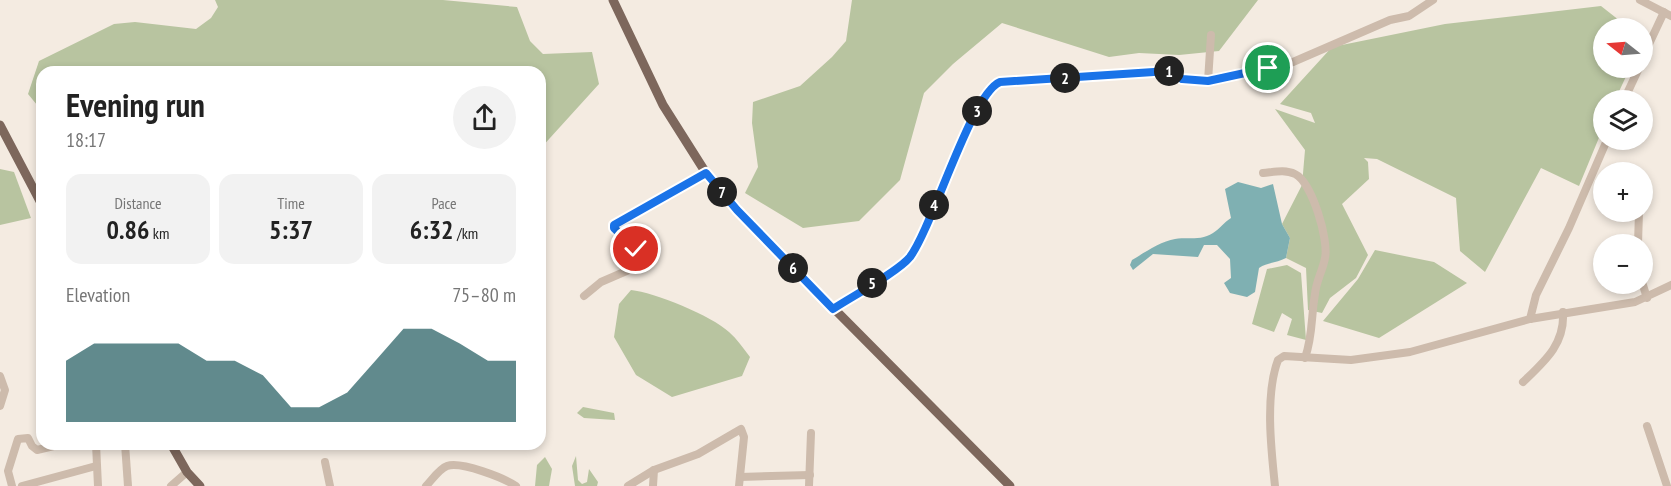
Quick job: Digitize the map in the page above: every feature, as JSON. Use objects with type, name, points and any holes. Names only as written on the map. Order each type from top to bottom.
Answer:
[{"type":"main road","points":[[613,0],[663,105],[706,173],[743,216],[833,309],[1010,486]]},
{"type":"main road","points":[[0,125],[36,194]]},
{"type":"main road","points":[[174,450],[187,472],[200,486]]},
{"type":"street","points":[[833,309],[909,258],[976,113],[993,85],[1000,82],[1169,71],[1182,79],[1208,81],[1293,62],[1390,20],[1409,16],[1433,0]]},
{"type":"street","points":[[1641,0],[1667,14],[1653,39]]},
{"type":"street","points":[[1208,81],[1211,35]]},
{"type":"street","points":[[1530,319],[1543,280],[1569,228],[1602,150]]},
{"type":"street","points":[[1263,173],[1281,171],[1296,174],[1309,186],[1326,240],[1325,258],[1315,290],[1311,340],[1305,358]]},
{"type":"street","points":[[584,296],[602,282],[638,266],[636,249],[614,228],[614,225],[706,173]]},
{"type":"street","points":[[1275,486],[1271,435],[1275,367],[1278,360],[1284,356],[1351,360],[1410,352],[1530,319],[1647,298],[1671,285]]},
{"type":"street","points":[[1646,294],[1647,298]]},
{"type":"street","points":[[1523,382],[1545,362],[1560,340],[1564,327],[1563,312]]},
{"type":"street","points":[[0,376],[5,390],[0,406]]},
{"type":"street","points":[[1647,426],[1667,486]]},
{"type":"street","points":[[628,486],[654,470],[698,454],[741,429],[744,437],[739,486]]},
{"type":"street","points":[[809,486],[811,433]]},
{"type":"street","points":[[12,486],[8,471],[18,439],[28,438],[36,449]]},
{"type":"street","points":[[96,450],[98,486]]},
{"type":"street","points":[[125,450],[128,486]]},
{"type":"street","points":[[325,462],[330,486]]},
{"type":"street","points":[[426,486],[441,470],[452,465],[492,473],[516,486]]},
{"type":"street","points":[[22,486],[96,466]]},
{"type":"street","points":[[653,486],[654,470]]},
{"type":"street","points":[[171,486],[187,472]]},
{"type":"street","points":[[740,477],[810,475]]},
{"type":"green space","points":[[215,0],[443,0],[517,7],[530,41],[543,54],[592,52],[599,84],[546,142],[546,66],[37,66],[39,61],[114,24],[135,22],[196,29],[211,18],[218,7]]},
{"type":"green space","points":[[852,0],[1258,0],[1219,51],[1179,55],[1139,53],[1109,57],[1002,23],[953,64],[924,93],[900,180],[859,221],[803,228],[745,193],[758,167],[752,123],[753,102],[800,86],[832,57],[846,41]]},
{"type":"green space","points":[[1601,6],[1616,18],[1593,18],[1593,78],[1625,78],[1620,90],[1593,90],[1594,150],[1579,186],[1541,168],[1485,272],[1460,251],[1456,198],[1377,159],[1364,158],[1368,162],[1369,179],[1342,204],[1368,255],[1356,278],[1330,298],[1322,313],[1308,310],[1306,268],[1286,258],[1290,238],[1282,224],[1302,185],[1305,150],[1275,109],[1315,123],[1311,113],[1280,104],[1332,47],[1445,24]]},
{"type":"green space","points":[[36,70],[36,104],[28,94]]},
{"type":"green space","points":[[0,169],[14,172],[31,218],[0,225]]},
{"type":"green space","points":[[1375,250],[1434,262],[1467,283],[1379,338],[1323,321],[1358,279]]},
{"type":"green space","points":[[1287,265],[1301,273],[1306,340],[1287,335],[1292,319],[1282,313],[1274,332],[1252,324],[1267,269]]},
{"type":"green space","points":[[631,290],[654,295],[682,306],[710,319],[729,332],[750,357],[742,376],[672,397],[636,375],[614,337],[619,304]]},
{"type":"green space","points":[[583,407],[614,413],[615,420],[584,418],[577,413]]},
{"type":"green space","points":[[576,456],[578,480],[582,484],[587,482],[589,469],[598,482],[597,486],[575,486],[572,466]]},
{"type":"green space","points":[[545,457],[552,469],[549,486],[535,486],[537,465]]},
{"type":"water","points":[[1238,182],[1261,188],[1273,184],[1282,224],[1290,238],[1286,258],[1259,268],[1255,292],[1247,297],[1230,293],[1224,283],[1231,278],[1230,259],[1217,245],[1204,245],[1198,257],[1153,254],[1133,270],[1130,265],[1132,260],[1158,245],[1175,239],[1204,237],[1218,230],[1231,218],[1225,189]]},
{"type":"route","points":[[636,249],[614,228],[614,225],[706,173],[737,210],[833,309],[909,258],[976,113],[987,91],[993,85],[1000,82],[1169,71],[1182,79],[1208,81],[1268,68]]}]
